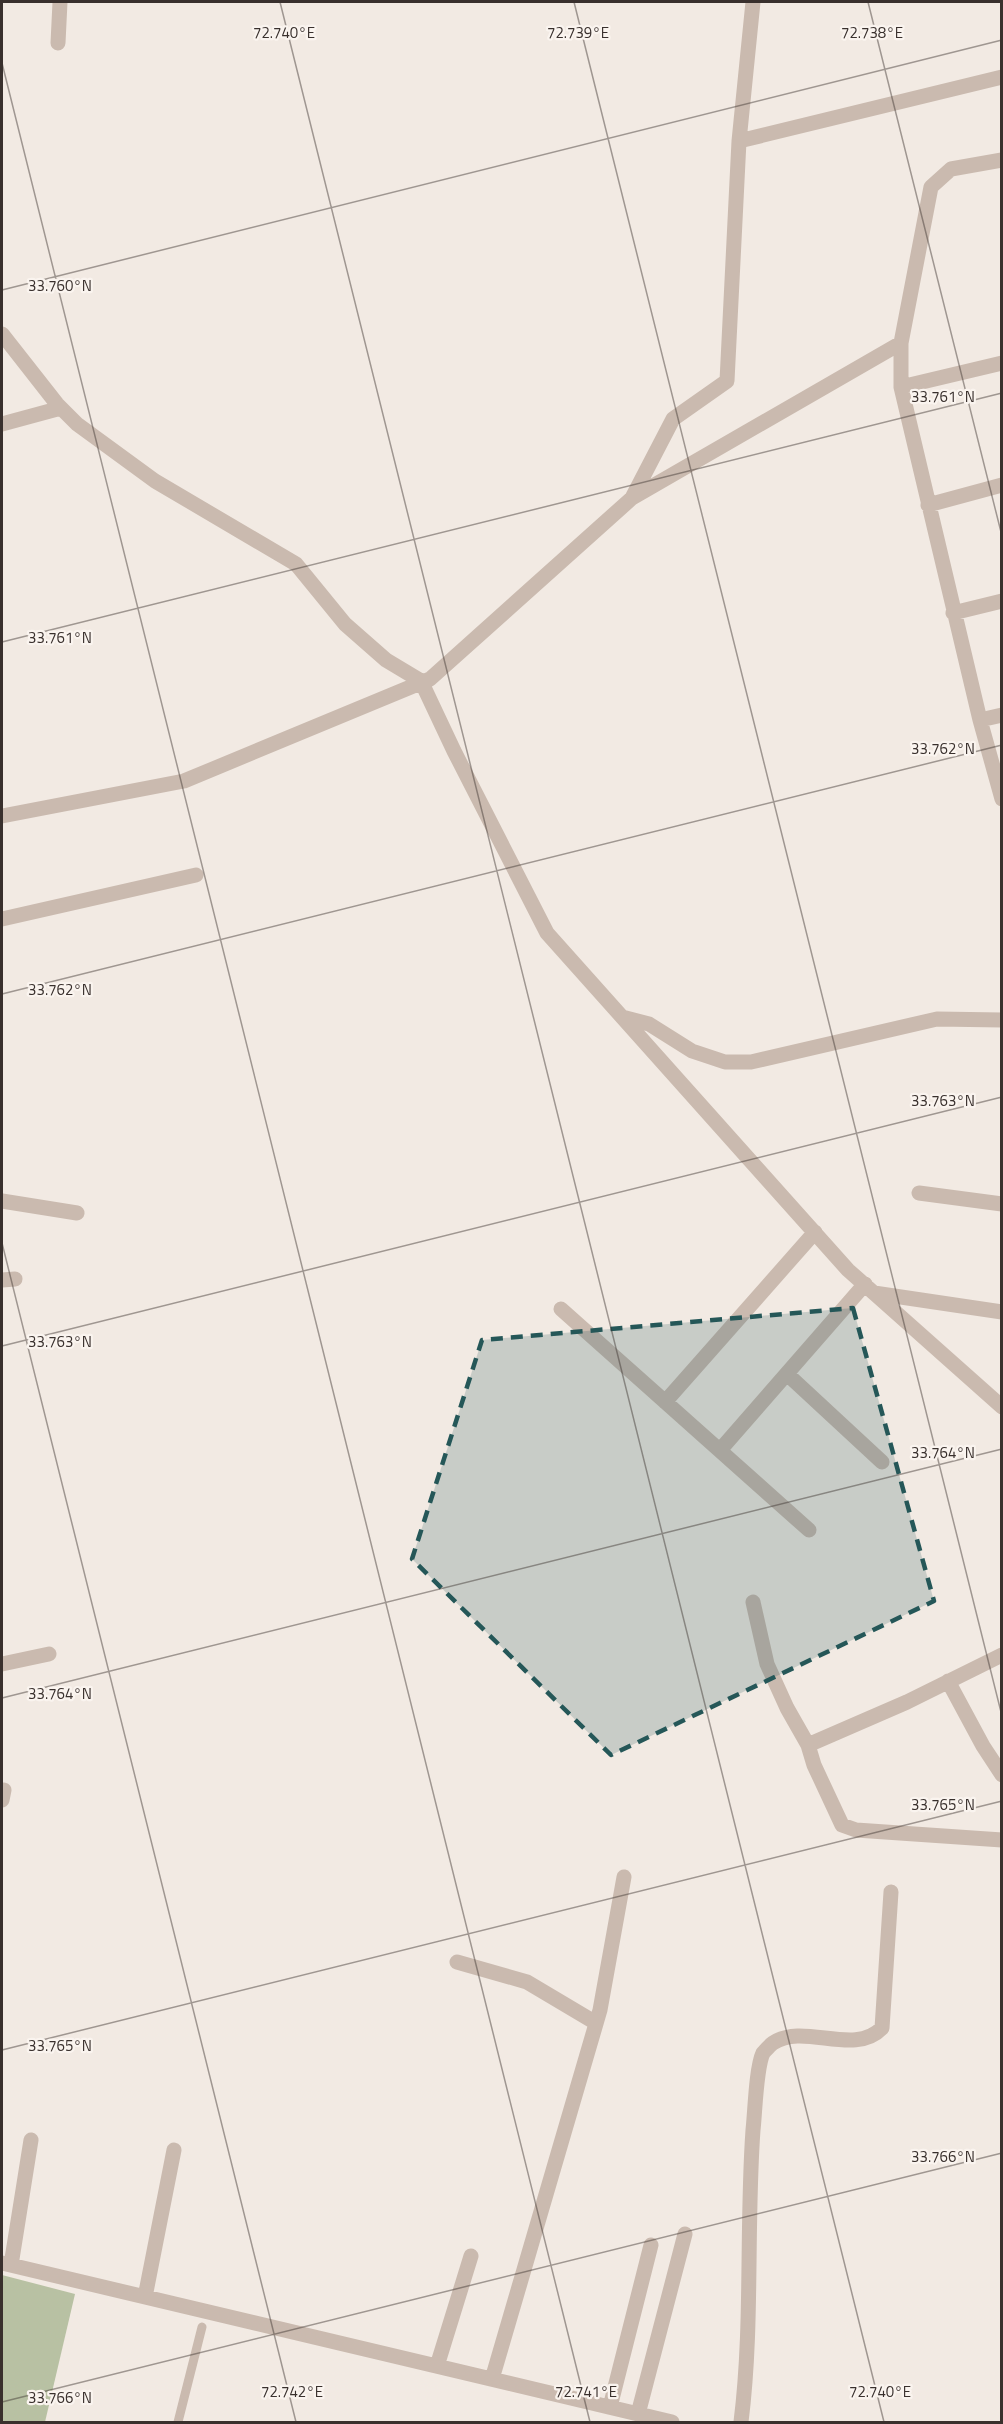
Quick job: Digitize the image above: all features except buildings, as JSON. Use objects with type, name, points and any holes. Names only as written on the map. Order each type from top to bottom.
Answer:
[{"type":"street","points":[[58,43],[60,2]]},
{"type":"street","points":[[632,498],[673,419],[727,381],[739,141],[753,2]]},
{"type":"street","points":[[739,141],[1002,77]]},
{"type":"street","points":[[1002,159],[951,169],[931,187],[901,343],[901,387],[953,613],[1002,800]]},
{"type":"street","points":[[2,334],[61,408],[77,424],[155,481],[296,564],[345,624],[386,660],[421,681],[547,933],[814,1232],[869,1288],[1002,1407]]},
{"type":"street","points":[[2,816],[184,781],[430,679],[632,498],[901,343]]},
{"type":"street","points":[[901,387],[1002,363]]},
{"type":"street","points":[[2,424],[61,408]]},
{"type":"street","points":[[928,505],[1002,485]]},
{"type":"street","points":[[953,613],[1002,601]]},
{"type":"street","points":[[980,720],[1002,715]]},
{"type":"street","points":[[2,918],[196,875]]},
{"type":"street","points":[[622,1017],[649,1024],[692,1051],[725,1062],[751,1062],[937,1019],[1002,1020]]},
{"type":"street","points":[[919,1193],[1002,1204]]},
{"type":"street","points":[[2,1201],[78,1213]]},
{"type":"street","points":[[665,1402],[814,1232]]},
{"type":"street","points":[[869,1288],[1002,1312]]},
{"type":"street","points":[[721,1449],[787,1374],[869,1288]]},
{"type":"street","points":[[561,1309],[721,1449],[809,1530]]},
{"type":"street","points":[[787,1374],[882,1462]]},
{"type":"street","points":[[753,1602],[763,1651],[787,1708],[808,1745],[818,1775],[842,1825],[856,1830],[1002,1840]]},
{"type":"street","points":[[2,1664],[49,1654]]},
{"type":"street","points":[[808,1745],[907,1702],[1002,1655]]},
{"type":"street","points":[[948,1681],[983,1746],[1002,1775]]},
{"type":"street","points":[[492,2379],[596,2023],[624,1876]]},
{"type":"street","points":[[741,2422],[747,2379],[749,2183],[763,2053],[773,2043],[788,2037],[862,2040],[875,2036],[882,2028],[891,1892]]},
{"type":"street","points":[[457,1962],[527,1982],[596,2023]]},
{"type":"street","points":[[31,2140],[6,2264],[672,2422]]},
{"type":"street","points":[[145,2297],[174,2150]]},
{"type":"street","points":[[638,2414],[685,2234]]},
{"type":"street","points":[[610,2407],[651,2246]]},
{"type":"street","points":[[437,2366],[471,2256]]},
{"type":"lane","points":[[178,2422],[202,2327]]},
{"type":"highlighted area","points":[[853,1308],[934,1601],[611,1755],[412,1559],[482,1340]]},
{"type":"green space","points":[[2,2275],[75,2294],[45,2422],[2,2422]]}]
